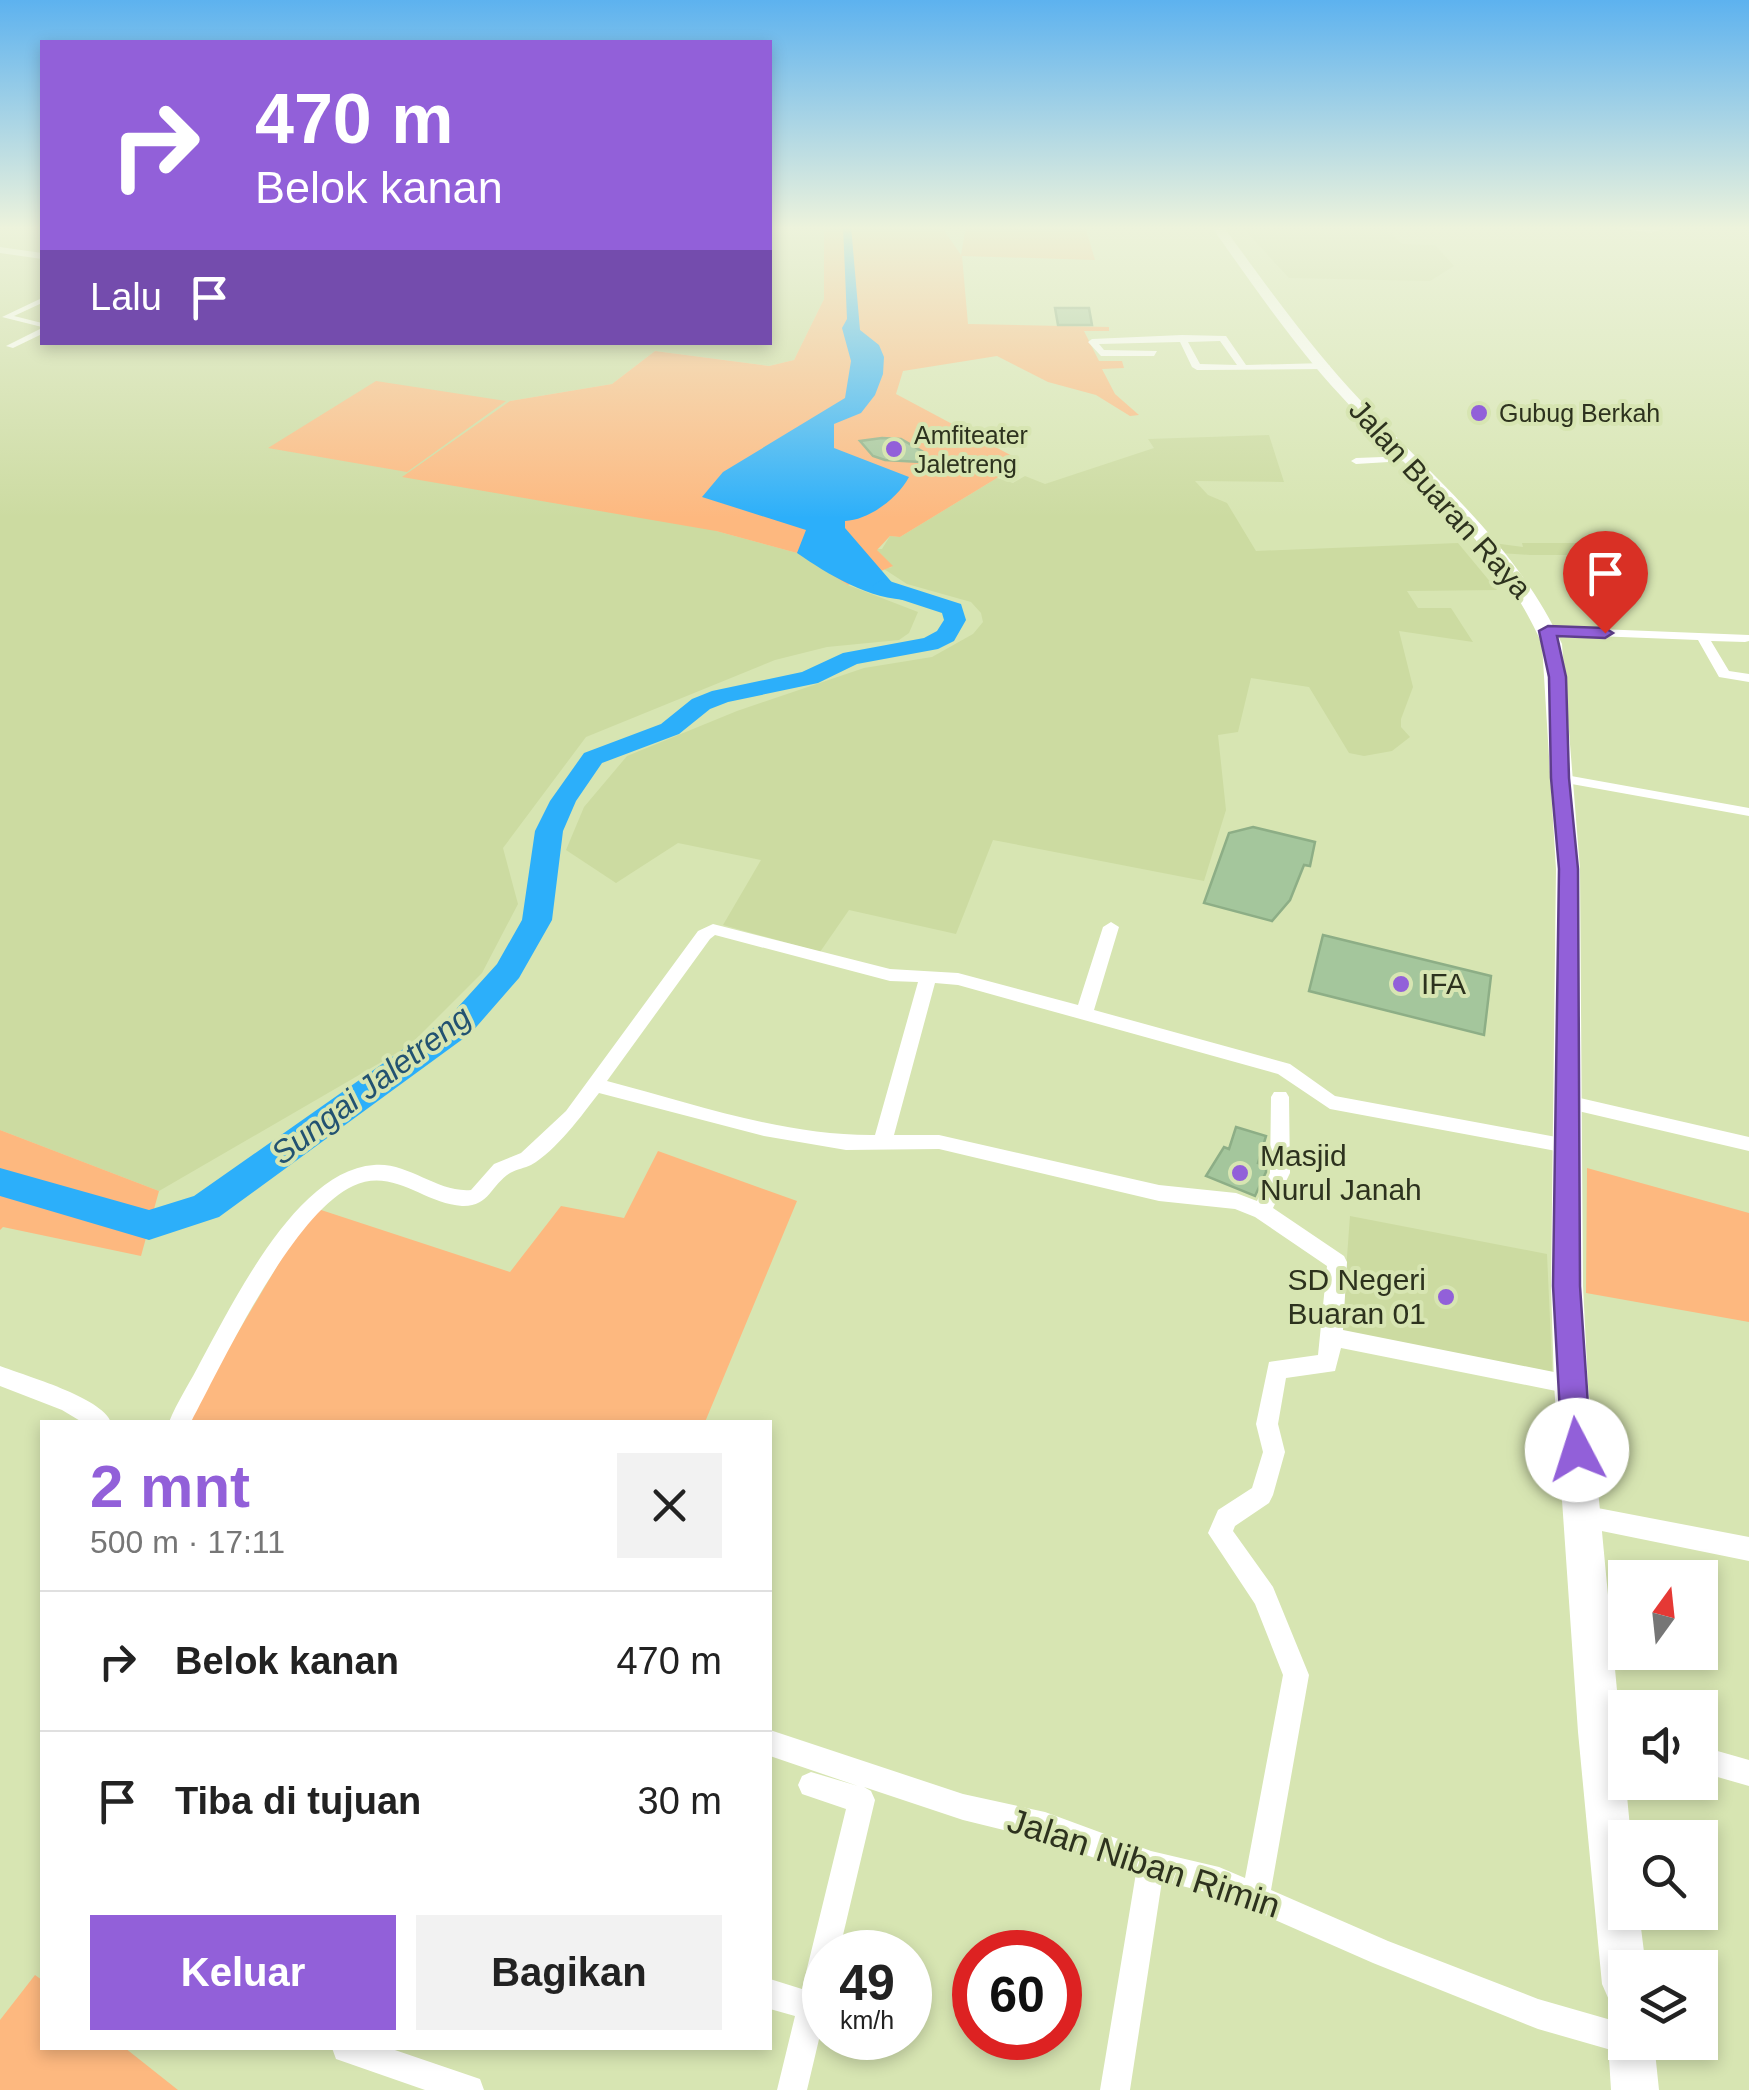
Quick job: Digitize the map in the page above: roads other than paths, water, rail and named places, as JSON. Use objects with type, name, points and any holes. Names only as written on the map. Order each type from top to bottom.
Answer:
[{"type":"main road","name":"Jalan Buaran Raya","points":[[1296,324],[1405,458],[1494,553],[1530,597],[1548,631],[1557,677],[1568,869],[1566,1286],[1582,1516],[1608,1706]]},
{"type":"main road","points":[[1309,324],[1315,331]]},
{"type":"main road","name":"Jalan Buaran Raya","points":[[1615,1800],[1623,1950]]},
{"type":"main road","points":[[1631,2060],[1635,2090]]},
{"type":"street","points":[[10,346],[40,329]]},
{"type":"street","points":[[1182,338],[1196,367],[1337,374]]},
{"type":"street","points":[[1154,353],[1101,353],[1092,342],[1225,338],[1243,368]]},
{"type":"street","points":[[1356,462],[1405,458]]},
{"type":"street","points":[[1548,631],[1745,638]]},
{"type":"street","points":[[1703,637],[1724,674],[1749,678]]},
{"type":"street","points":[[1560,778],[1749,812]]},
{"type":"street","points":[[1084,1013],[1111,926]]},
{"type":"street","points":[[181,1420],[279,1246],[322,1198],[344,1181],[372,1172],[404,1177],[453,1197],[476,1197],[501,1169],[528,1158],[572,1116],[704,935],[712,930],[890,975],[958,979],[1084,1013],[1284,1069],[1330,1102],[1567,1146]]},
{"type":"street","points":[[883,1142],[928,977]]},
{"type":"street","points":[[595,1085],[764,1129],[846,1143],[939,1142],[1159,1193],[1236,1201],[1262,1210],[1338,1262],[1327,1364],[1277,1369],[1267,1424],[1274,1452],[1260,1495],[1226,1518],[1220,1533],[1264,1596],[1296,1676],[1256,1896]]},
{"type":"street","points":[[1262,1210],[1280,1173],[1280,1097]]},
{"type":"street","points":[[1567,1102],[1749,1144]]},
{"type":"street","points":[[1332,1337],[1572,1384]]},
{"type":"street","points":[[0,1376],[70,1403],[97,1420]]},
{"type":"street","points":[[1582,1516],[1749,1548]]},
{"type":"street","name":"Jalan Niban Rimin","points":[[772,1744],[963,1807],[1045,1826],[1151,1865],[1219,1880],[1538,2014],[1608,2035]]},
{"type":"street","points":[[1718,1764],[1749,1773]]},
{"type":"street","points":[[811,1785],[862,1800],[831,1930]]},
{"type":"street","points":[[1115,2090],[1151,1865]]},
{"type":"street","points":[[772,1995],[802,2004]]},
{"type":"street","points":[[792,2090],[802,2048]]},
{"type":"street","points":[[353,2050],[469,2090]]},
{"type":"water","points":[[844,324],[859,324],[860,330],[879,345],[884,357],[883,374],[875,395],[861,413],[834,424],[834,448],[909,477],[890,500],[864,517],[845,521],[845,528],[895,586],[929,598],[894,599],[859,589],[797,553],[806,530],[702,497],[723,472],[845,398],[851,361],[842,328]]},
{"type":"waterway","name":"Sungai Jaletreng","points":[[0,1182],[149,1225],[206,1207],[460,1025],[508,971],[537,920],[549,831],[563,801],[593,758],[670,729],[701,704],[721,696],[809,678],[851,658],[930,644],[946,636],[955,620],[953,609],[883,586]]},
{"type":"place","name":"Gubug Berkah","points":[[1479,413]]},
{"type":"place","name":"Amfiteater Jaletreng","points":[[894,449]]},
{"type":"place","name":"IFA","points":[[1401,984]]},
{"type":"place","name":"Masjid Nurul Janah","points":[[1240,1173]]},
{"type":"place","name":"SD Negeri Buaran 01","points":[[1446,1297]]}]
